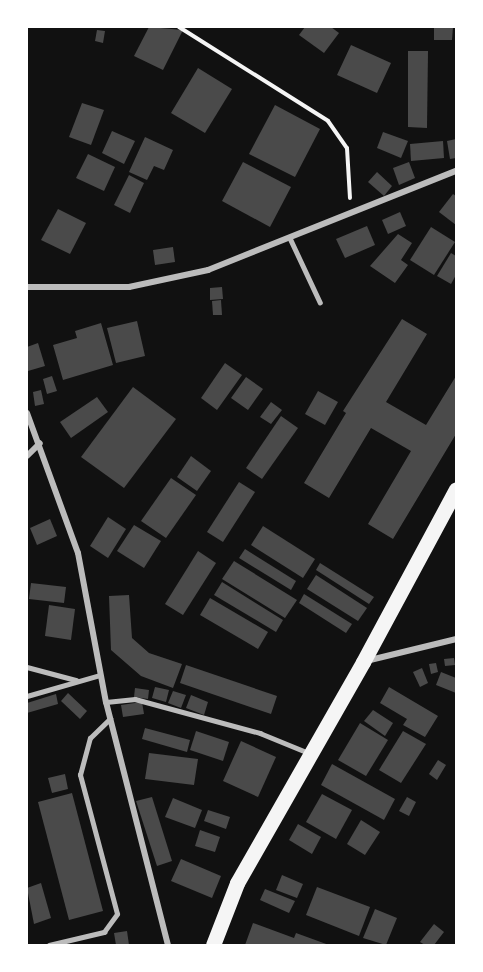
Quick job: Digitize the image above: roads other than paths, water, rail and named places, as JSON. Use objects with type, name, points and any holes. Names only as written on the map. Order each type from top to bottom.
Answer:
[{"type":"main road","points":[[213,945],[237,883],[309,753],[363,662],[456,489]]},
{"type":"street","points":[[27,286],[129,286],[208,270],[456,171]]},
{"type":"street","points":[[27,413],[40,443],[78,553],[106,702],[168,945]]},
{"type":"street","points":[[27,456],[40,443]]},
{"type":"street","points":[[363,662],[456,639]]},
{"type":"lane","points":[[290,238],[321,302]]},
{"type":"lane","points":[[27,667],[76,681]]},
{"type":"lane","points":[[27,696],[100,675]]},
{"type":"lane","points":[[106,702],[135,699],[260,733],[309,753]]},
{"type":"lane","points":[[49,945],[104,932],[117,914],[80,775],[90,738],[110,718]]}]
